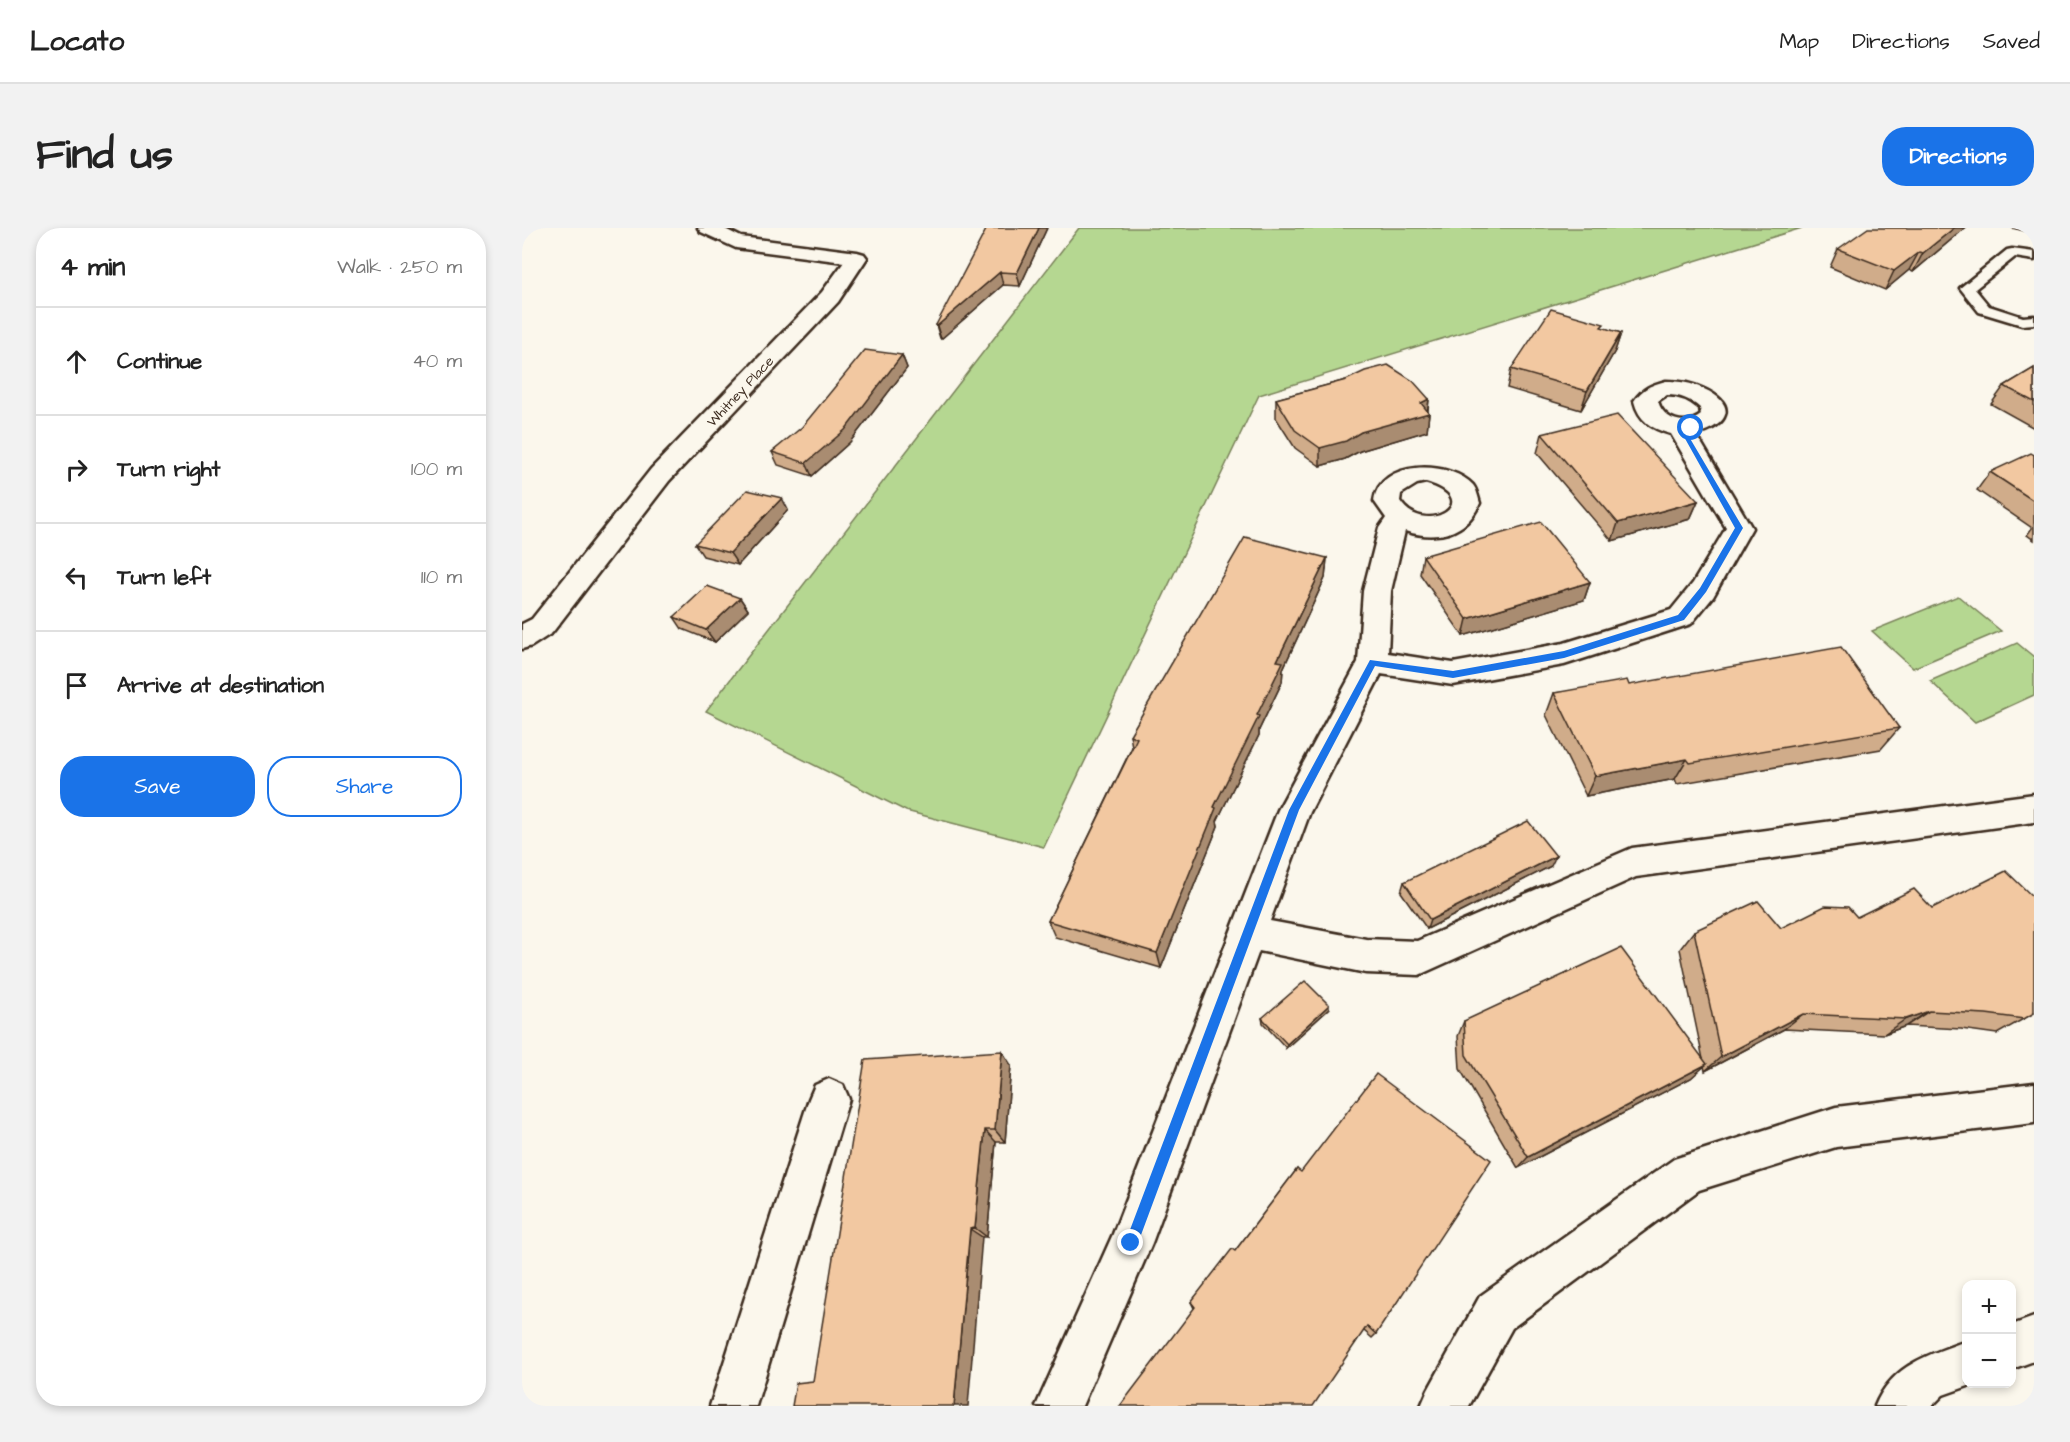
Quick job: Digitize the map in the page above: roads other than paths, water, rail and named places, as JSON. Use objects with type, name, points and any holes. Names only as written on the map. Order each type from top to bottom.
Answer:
[{"type":"street","name":"Whitney Place","points":[[522,638],[542,626],[660,476],[830,297],[857,258],[736,242],[708,228]]},
{"type":"street","points":[[1373,662],[1453,674],[1564,654],[1681,617],[1703,590],[1739,528],[1680,428]]},
{"type":"street","points":[[1059,1406],[1131,1243],[1294,810],[1373,662],[1377,591],[1392,528],[1401,518]]},
{"type":"street","points":[[1248,933],[1366,956],[1419,958],[1632,863],[2034,808]]},
{"type":"street","points":[[733,1406],[829,1099]]},
{"type":"street","points":[[1444,1406],[1496,1312],[1688,1173],[1836,1126],[2034,1103]]},
{"type":"street","points":[[2016,1346],[2034,1339]]},
{"type":"street","points":[[1898,1406],[1928,1378],[1962,1365]]},
{"type":"lane","points":[[2034,256],[2012,253],[1968,288],[1984,309],[2022,321],[2034,320]]}]
